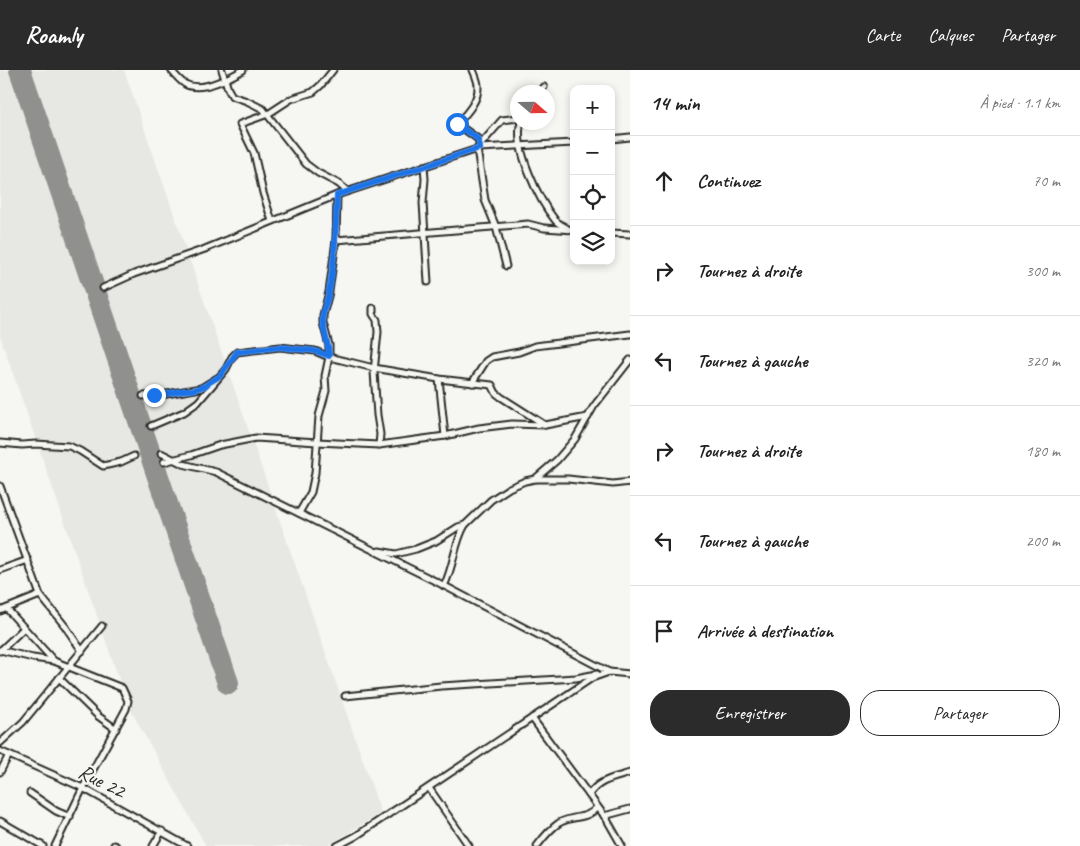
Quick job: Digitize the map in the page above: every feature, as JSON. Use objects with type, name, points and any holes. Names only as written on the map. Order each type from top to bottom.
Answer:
[{"type":"street","points":[[171,70],[183,83],[197,88],[225,80],[242,70]]},
{"type":"street","points":[[222,70],[232,96],[256,104],[268,114],[306,164],[347,191]]},
{"type":"street","points":[[272,221],[263,193],[254,153],[240,124],[268,114],[291,99],[313,92],[322,85],[333,70]]},
{"type":"street","points":[[474,70],[478,86],[476,97],[470,110],[457,124],[478,139],[485,200],[496,227],[506,266]]},
{"type":"street","points":[[478,148],[502,120],[510,119]]},
{"type":"street","points":[[521,130],[520,146],[532,182],[556,222],[570,229]]},
{"type":"street","points":[[615,139],[630,137]]},
{"type":"street","points":[[103,288],[134,274],[205,249],[347,191],[478,148],[570,143]]},
{"type":"street","points":[[424,166],[425,179],[422,203],[426,233],[428,282]]},
{"type":"street","points":[[299,513],[310,492],[315,473],[319,416],[326,391],[325,376],[329,345],[323,323],[323,314],[329,292],[336,240],[337,195]]},
{"type":"street","points":[[336,240],[528,224],[544,228],[570,230]]},
{"type":"street","points":[[615,232],[630,234]]},
{"type":"street","points":[[373,308],[378,332],[374,368],[376,415],[380,445]]},
{"type":"street","points":[[472,383],[486,361],[492,357],[519,352],[535,346],[630,334]]},
{"type":"street","points":[[151,426],[192,407],[220,376],[237,352],[280,347],[315,351],[374,368],[439,379],[492,385],[501,398],[545,425]]},
{"type":"street","points":[[535,478],[557,460],[575,439],[588,417],[630,360]]},
{"type":"street","points":[[143,396],[201,388],[220,376]]},
{"type":"street","points":[[439,379],[445,436]]},
{"type":"street","points":[[164,462],[220,445],[256,438],[380,445],[445,436],[479,428],[512,424],[545,425],[588,417]]},
{"type":"street","points":[[0,443],[22,446],[36,444],[69,446],[80,450],[103,466],[121,462],[134,456]]},
{"type":"street","points":[[161,453],[192,467],[216,472],[374,550],[609,672]]},
{"type":"street","points":[[444,586],[454,559],[458,537],[465,525],[491,500],[509,488],[535,478],[568,479],[613,484],[630,482]]},
{"type":"street","points":[[0,486],[2,497],[40,595],[82,651]]},
{"type":"street","points":[[374,550],[396,554],[416,549],[436,541],[458,527],[465,525]]},
{"type":"street","points":[[0,570],[28,560]]},
{"type":"street","points":[[0,611],[40,595]]},
{"type":"street","points":[[6,609],[54,661]]},
{"type":"street","points":[[0,743],[23,722],[102,626]]},
{"type":"street","points":[[0,650],[24,628]]},
{"type":"street","points":[[0,650],[54,661],[122,688],[128,701],[116,729],[83,788],[55,846]]},
{"type":"street","points":[[337,846],[356,836],[429,788],[592,678],[609,672]]},
{"type":"street","points":[[346,696],[441,686],[576,678],[609,672],[630,674]]},
{"type":"street","points":[[59,678],[98,716],[116,729]]},
{"type":"street","points":[[532,718],[604,816],[622,846]]},
{"type":"street","name":"Rue 22","points":[[0,751],[83,788],[186,846]]},
{"type":"street","points":[[0,772],[9,755]]},
{"type":"street","points":[[589,795],[594,786],[630,773]]},
{"type":"street","points":[[429,788],[469,846]]},
{"type":"street","points":[[30,793],[56,811],[70,817]]},
{"type":"street","points":[[536,846],[559,823],[589,815],[597,807]]},
{"type":"street","points":[[604,816],[630,809]]},
{"type":"street","points":[[0,821],[42,846]]},
{"type":"street","points":[[154,846],[162,832]]},
{"type":"shaded area","points":[[0,70],[124,70],[381,813],[327,846],[206,846],[128,705],[0,336]]},
{"type":"runway","points":[[20,70],[228,683]]},
{"type":"route","points":[[154,395],[193,390],[205,386],[220,376],[237,352],[280,347],[315,351],[329,356],[329,345],[323,323],[323,314],[329,292],[336,240],[337,195],[480,148],[478,139],[457,124]]}]
